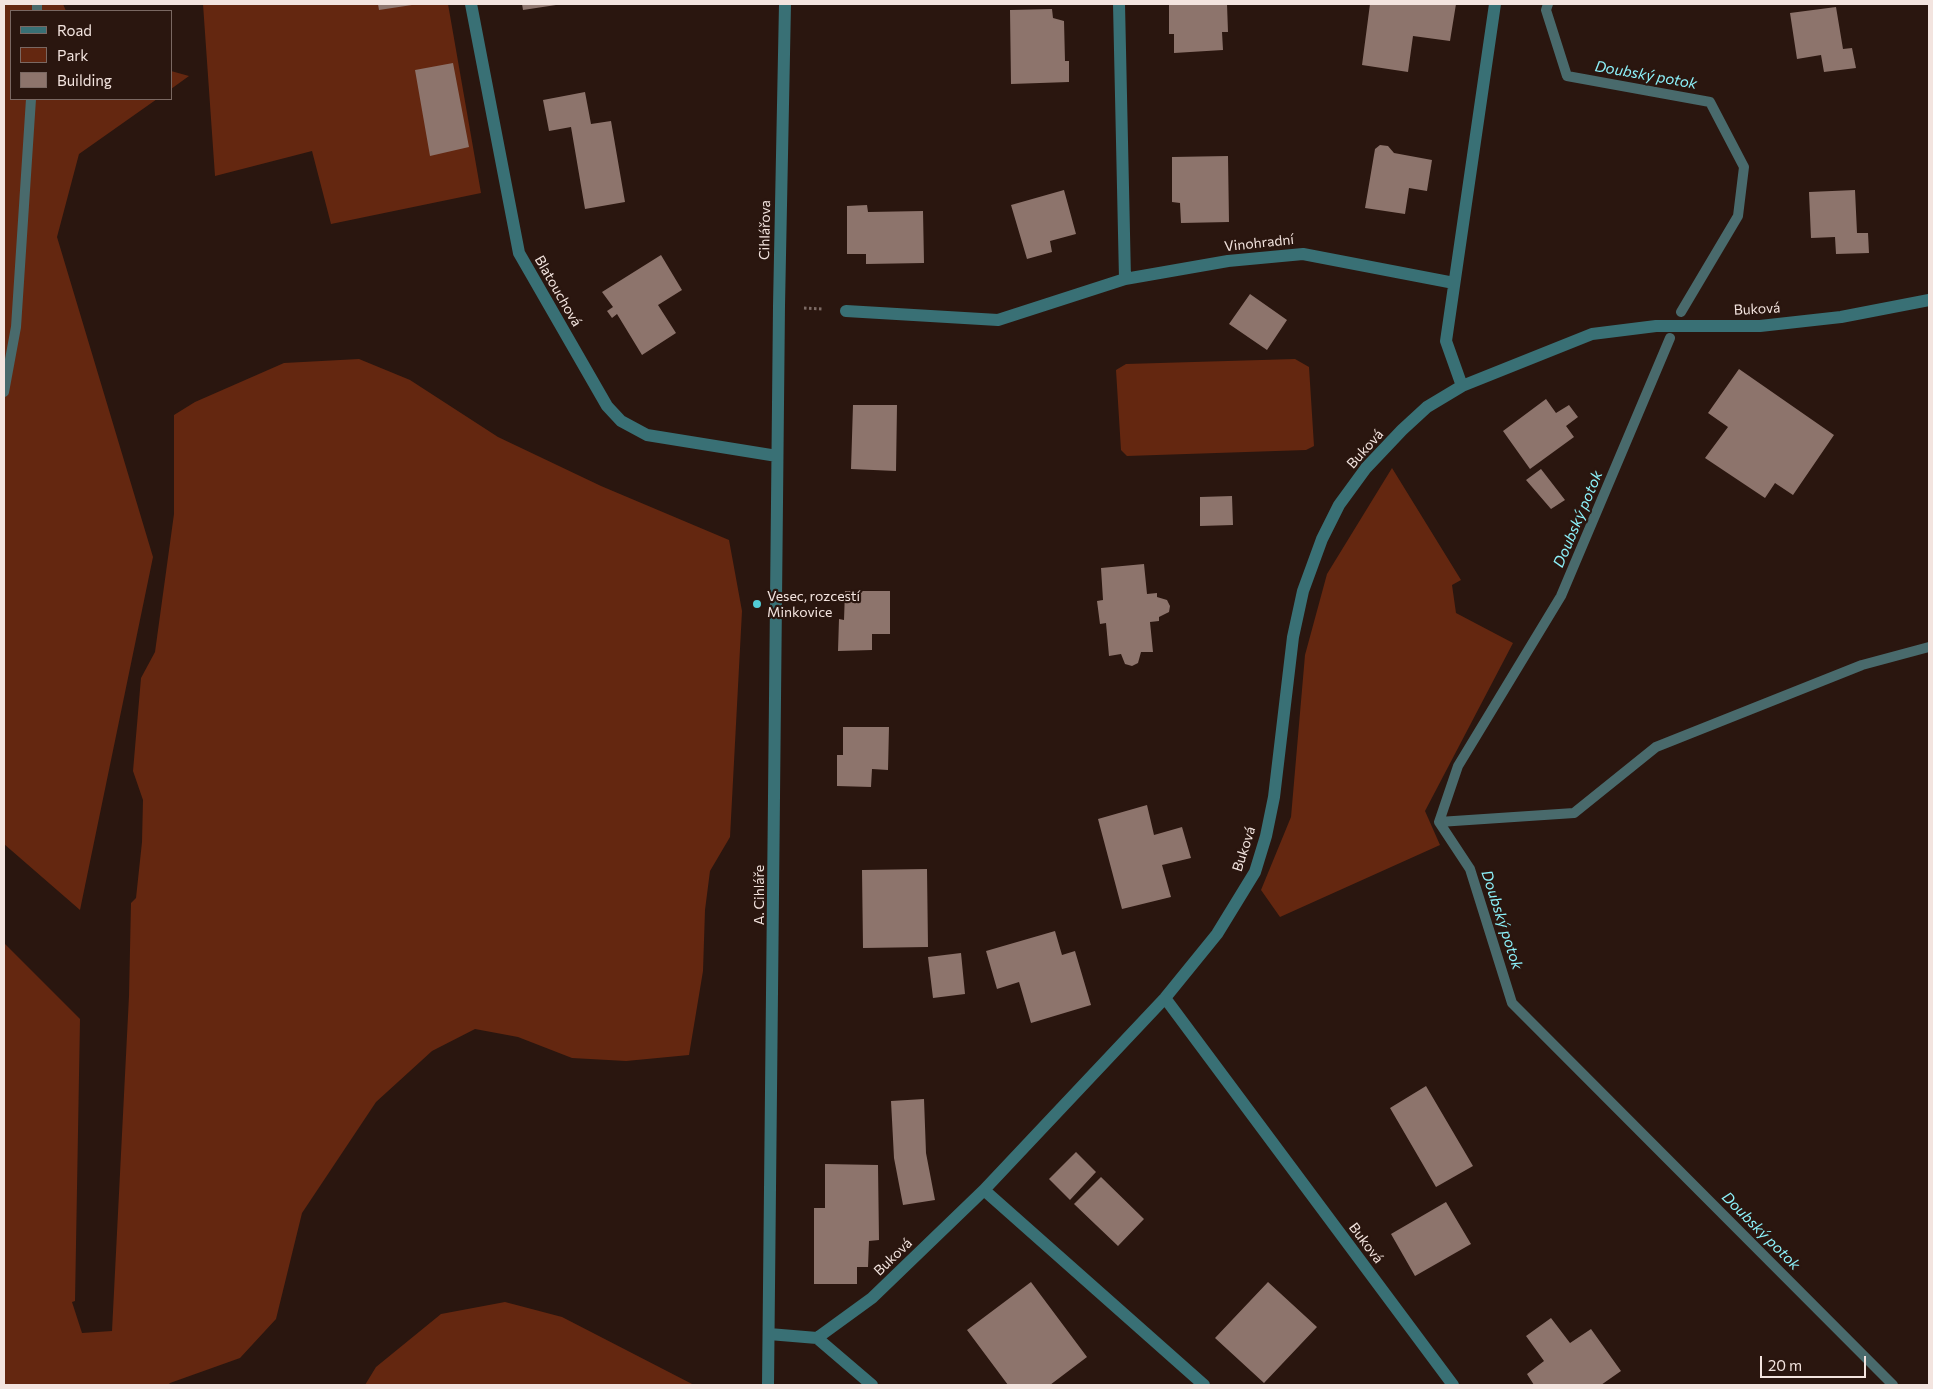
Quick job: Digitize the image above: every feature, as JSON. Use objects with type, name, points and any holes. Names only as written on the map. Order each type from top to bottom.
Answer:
[{"type":"street","name":"Blatouchová","points":[[471,4],[519,253],[607,406],[621,421],[647,435],[777,456]]},
{"type":"street","name":"Cihlářova","points":[[777,456],[785,4]]},
{"type":"street","points":[[1119,4],[1126,279]]},
{"type":"street","points":[[1462,386],[1446,341],[1495,4]]},
{"type":"street","name":"Vinohradní","points":[[846,311],[998,320],[1126,279],[1228,261],[1303,254],[1454,283]]},
{"type":"street","name":"Buková","points":[[816,1338],[872,1298],[984,1190],[1166,998],[1217,934],[1255,872],[1274,797],[1293,637],[1303,591],[1322,539],[1334,513],[1366,468],[1402,430],[1427,407],[1462,386],[1592,334],[1656,326],[1769,325],[1841,318],[1929,300]]},
{"type":"street","name":"A. Cihláře","points":[[768,1385],[777,456]]},
{"type":"street","name":"Buková","points":[[1166,998],[1452,1385]]},
{"type":"street","points":[[984,1190],[1204,1385]]},
{"type":"street","points":[[769,1334],[816,1338],[872,1385]]},
{"type":"path","points":[[779,306],[846,311]]},
{"type":"green space","points":[[4,4],[63,4],[66,10],[10,10],[10,100],[156,100],[79,154],[57,237],[153,557],[80,910],[4,844]]},
{"type":"green space","points":[[203,4],[448,4],[481,193],[331,224],[312,151],[215,176]]},
{"type":"green space","points":[[172,71],[189,76],[172,88]]},
{"type":"green space","points":[[359,359],[410,380],[498,437],[601,486],[729,540],[742,611],[730,837],[710,871],[705,910],[703,971],[689,1055],[626,1061],[572,1058],[518,1037],[475,1029],[432,1051],[376,1102],[302,1213],[276,1319],[240,1358],[168,1385],[4,1385],[4,943],[80,1019],[75,1301],[72,1302],[82,1333],[112,1331],[129,996],[131,903],[136,898],[142,842],[143,800],[133,771],[141,678],[155,652],[174,514],[174,415],[195,402],[284,363]]},
{"type":"green space","points":[[1295,359],[1309,367],[1314,446],[1306,450],[1127,456],[1121,450],[1116,370],[1126,364]]},
{"type":"green space","points":[[1392,468],[1461,580],[1452,585],[1456,613],[1513,643],[1425,811],[1440,845],[1280,917],[1261,890],[1291,817],[1305,655],[1327,574]]},
{"type":"green space","points":[[505,1302],[562,1317],[694,1385],[365,1385],[376,1367],[441,1314]]},
{"type":"building","points":[[378,4],[412,4],[412,5],[379,10]]},
{"type":"building","points":[[522,4],[556,4],[556,5],[523,10]]},
{"type":"building","points":[[1169,4],[1227,4],[1228,32],[1222,32],[1223,50],[1174,53],[1174,34],[1169,34]]},
{"type":"building","points":[[1370,4],[1456,4],[1450,41],[1413,36],[1408,72],[1362,65]]},
{"type":"building","points":[[1836,7],[1843,49],[1852,48],[1856,68],[1824,72],[1821,55],[1797,59],[1790,13]]},
{"type":"building","points":[[1052,9],[1053,18],[1064,21],[1065,61],[1069,61],[1069,82],[1011,84],[1010,10]]},
{"type":"building","points":[[453,63],[469,147],[430,156],[415,70]]},
{"type":"building","points":[[585,92],[591,124],[611,121],[625,202],[585,209],[571,127],[549,131],[543,100]]},
{"type":"building","points":[[1380,145],[1388,146],[1394,153],[1432,160],[1427,191],[1409,188],[1405,214],[1365,208],[1375,149]]},
{"type":"building","points":[[1228,156],[1229,222],[1181,223],[1180,203],[1172,202],[1172,157]]},
{"type":"building","points":[[1064,190],[1076,234],[1050,241],[1052,252],[1027,259],[1011,205]]},
{"type":"building","points":[[1855,190],[1857,233],[1868,233],[1869,253],[1836,254],[1835,237],[1811,238],[1809,192]]},
{"type":"building","points":[[867,205],[868,212],[923,211],[924,263],[866,264],[866,254],[847,254],[847,206]]},
{"type":"building","points":[[661,255],[682,290],[658,305],[676,333],[642,355],[617,314],[612,318],[607,311],[613,307],[602,292]]},
{"type":"building","points":[[1250,294],[1287,320],[1267,350],[1229,324]]},
{"type":"building","points":[[1739,369],[1834,435],[1793,495],[1775,483],[1765,498],[1705,458],[1728,427],[1708,413]]},
{"type":"building","points":[[1546,399],[1556,413],[1569,405],[1578,417],[1566,426],[1574,437],[1530,469],[1503,431]]},
{"type":"building","points":[[853,405],[897,405],[896,471],[851,469]]},
{"type":"building","points":[[1541,469],[1565,500],[1551,509],[1526,480]]},
{"type":"building","points":[[1232,496],[1233,525],[1200,526],[1200,497]]},
{"type":"building","points":[[1144,564],[1147,594],[1157,593],[1157,597],[1167,600],[1170,606],[1169,612],[1159,617],[1159,621],[1150,622],[1153,652],[1141,652],[1138,663],[1132,666],[1125,664],[1121,654],[1109,656],[1106,623],[1100,624],[1097,601],[1103,600],[1101,568]]},
{"type":"building","points":[[845,591],[890,591],[890,634],[872,634],[872,650],[838,651],[839,619],[844,620]]},
{"type":"building","points":[[843,727],[889,727],[888,770],[872,769],[871,787],[837,786],[837,755],[843,755]]},
{"type":"building","points":[[1147,805],[1154,835],[1182,827],[1191,858],[1162,865],[1171,897],[1122,909],[1098,819]]},
{"type":"building","points":[[927,869],[928,947],[863,948],[862,870]]},
{"type":"building","points":[[1055,931],[1062,955],[1075,951],[1091,1005],[1031,1023],[1019,982],[997,989],[986,951]]},
{"type":"building","points":[[961,953],[965,994],[933,998],[928,957]]},
{"type":"building","points":[[1426,1086],[1473,1166],[1436,1187],[1390,1108]]},
{"type":"building","points":[[924,1099],[926,1153],[935,1200],[903,1205],[894,1158],[891,1101]]},
{"type":"building","points":[[1076,1152],[1096,1172],[1070,1200],[1049,1179]]},
{"type":"building","points":[[825,1164],[878,1165],[879,1240],[869,1241],[868,1267],[857,1267],[857,1284],[814,1284],[814,1208],[825,1208]]},
{"type":"building","points":[[1101,1177],[1144,1219],[1118,1246],[1074,1204]]},
{"type":"building","points":[[1446,1202],[1471,1244],[1415,1276],[1391,1234]]},
{"type":"building","points":[[1031,1282],[1087,1357],[1050,1385],[1008,1385],[967,1330]]},
{"type":"building","points":[[1268,1282],[1317,1327],[1264,1383],[1215,1338]]},
{"type":"building","points":[[1551,1318],[1570,1343],[1591,1329],[1621,1371],[1601,1385],[1534,1385],[1527,1374],[1544,1361],[1526,1336]]},
{"type":"waterway","points":[[37,4],[37,10]]},
{"type":"waterway","name":"Doubský potok","points":[[1548,4],[1546,10],[1567,76],[1710,102],[1744,167],[1738,216],[1681,312]]},
{"type":"waterway","points":[[4,392],[16,327],[31,100]]},
{"type":"waterway","name":"Doubský potok","points":[[1670,338],[1561,596],[1458,766],[1439,822],[1470,869],[1512,1003],[1893,1385]]},
{"type":"waterway","points":[[1439,822],[1574,813],[1656,747],[1862,665],[1929,647]]},
{"type":"place","name":"Vesec, rozcestí Minkovice","points":[[757,604]]}]
